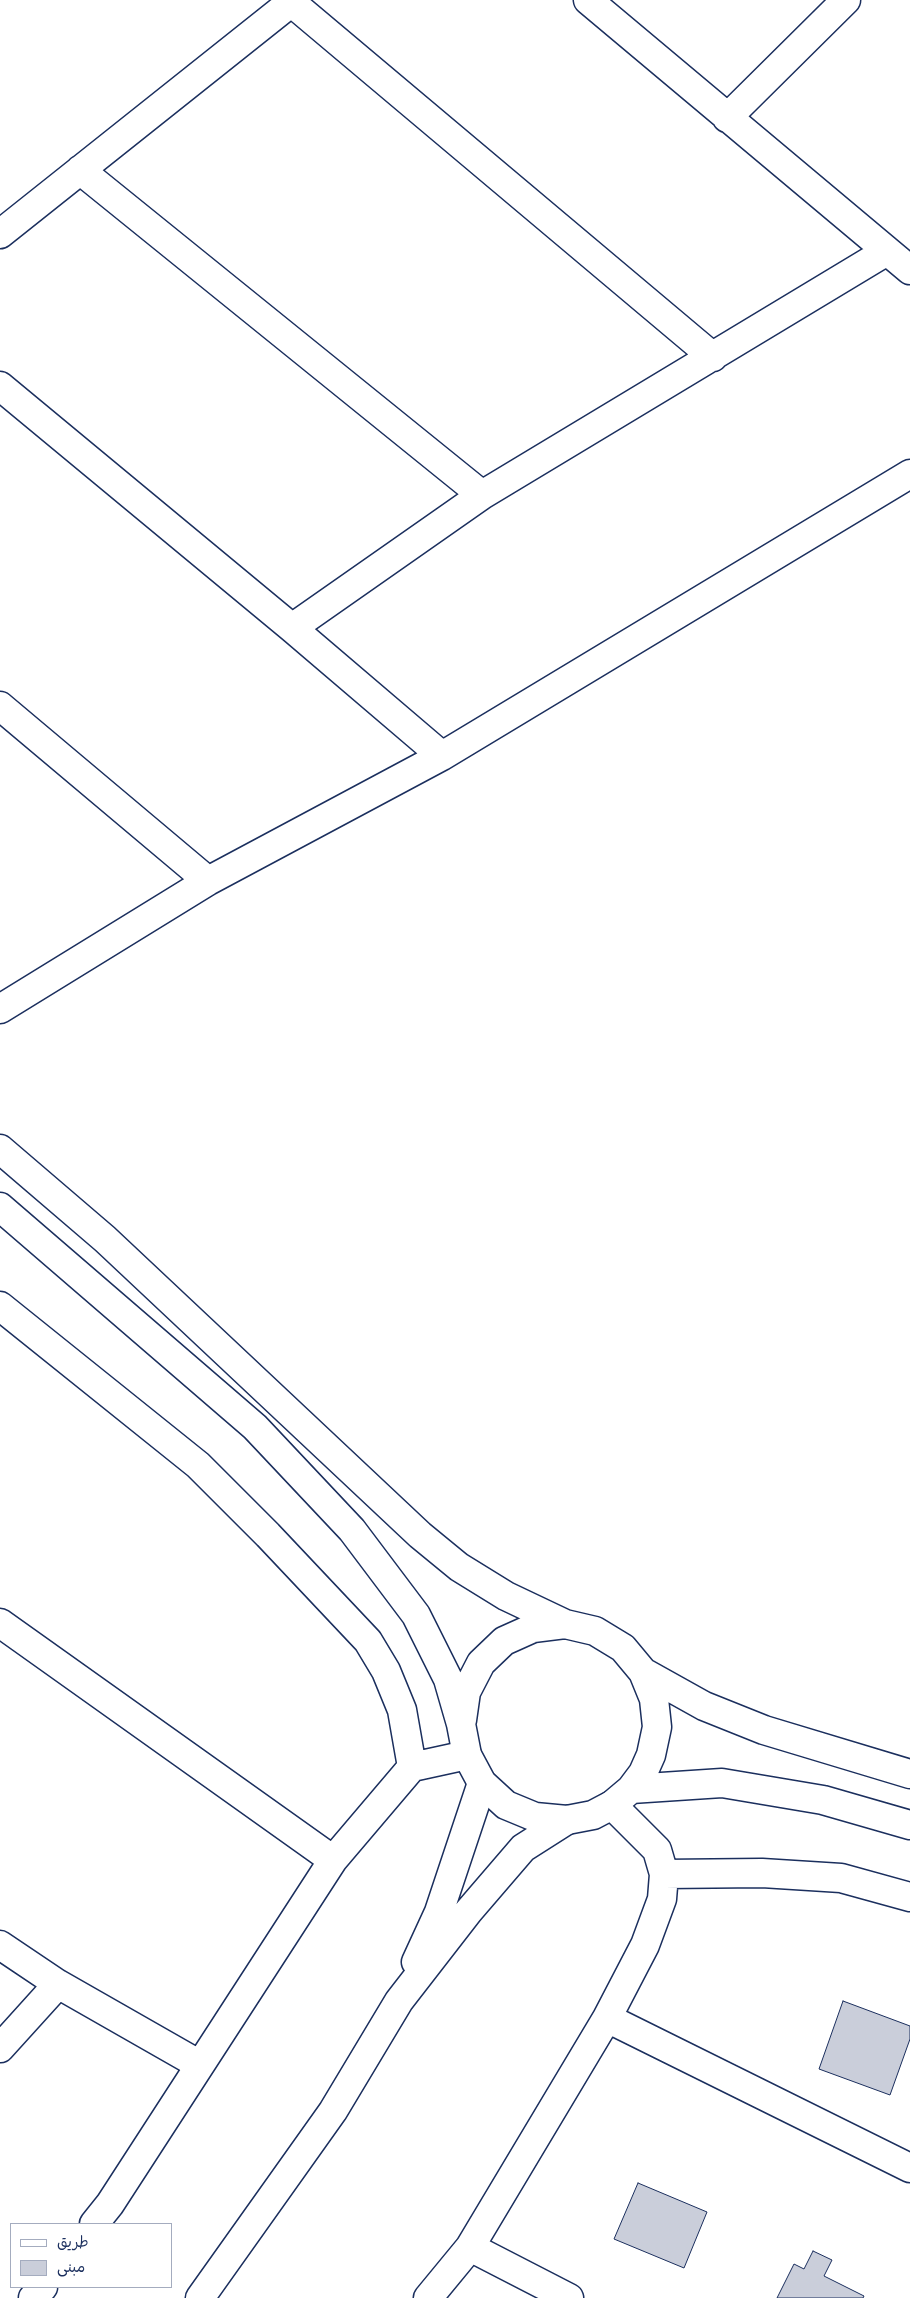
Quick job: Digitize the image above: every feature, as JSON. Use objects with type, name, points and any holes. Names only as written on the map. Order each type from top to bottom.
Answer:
[{"type":"main road","points":[[588,0],[910,270]]},
{"type":"main road","points":[[728,118],[846,0]]},
{"type":"main road","points":[[0,234],[292,1],[713,357]]},
{"type":"main road","points":[[80,170],[482,495]]},
{"type":"main road","points":[[292,628],[482,495],[888,251]]},
{"type":"main road","points":[[0,386],[292,628],[442,756]]},
{"type":"main road","points":[[0,1009],[208,881],[442,756],[910,474]]},
{"type":"main road","points":[[0,706],[208,881]]},
{"type":"main road","points":[[0,1148],[105,1239],[420,1535],[458,1567],[506,1596],[565,1624],[595,1631],[623,1648],[643,1672],[654,1698],[657,1727],[651,1755],[643,1773],[622,1797],[593,1815],[567,1820],[534,1817],[506,1805],[482,1783],[467,1755],[461,1724],[448,1679],[416,1615],[352,1530],[255,1427],[0,1207]]},
{"type":"main road","points":[[0,1306],[198,1465],[268,1535],[368,1641],[386,1671],[402,1710],[412,1768]]},
{"type":"main road","points":[[0,1623],[333,1860]]},
{"type":"main road","points":[[461,1724],[466,1692],[481,1663],[504,1641],[533,1628],[565,1624]]},
{"type":"main road","points":[[643,1672],[704,1706],[764,1730],[910,1774]]},
{"type":"main road","points":[[95,2223],[110,2204],[333,1860],[412,1768],[467,1755]]},
{"type":"main road","points":[[399,2001],[439,1912],[482,1783]]},
{"type":"main road","points":[[622,1797],[722,1783],[823,1800],[910,1825]]},
{"type":"main road","points":[[428,2298],[470,2247],[608,2018],[645,1945],[662,1899],[664,1874],[658,1850],[622,1797]]},
{"type":"main road","points":[[200,2298],[333,2110],[399,2001],[468,1912],[524,1848],[567,1820]]},
{"type":"main road","points":[[664,1874],[762,1873],[841,1878],[910,1897]]},
{"type":"main road","points":[[0,1946],[58,1984],[200,2064]]},
{"type":"main road","points":[[0,2048],[58,1984]]},
{"type":"main road","points":[[608,2018],[910,2168]]},
{"type":"main road","points":[[470,2247],[569,2298]]},
{"type":"main road","points":[[33,2298],[42,2288]]},
{"type":"building","points":[[843,2001],[910,2026],[910,2039],[890,2095],[819,2069]]},
{"type":"building","points":[[638,2183],[707,2212],[684,2268],[614,2239]]},
{"type":"building","points":[[813,2251],[832,2260],[824,2276],[864,2296],[863,2298],[777,2298],[794,2264],[804,2269]]}]
